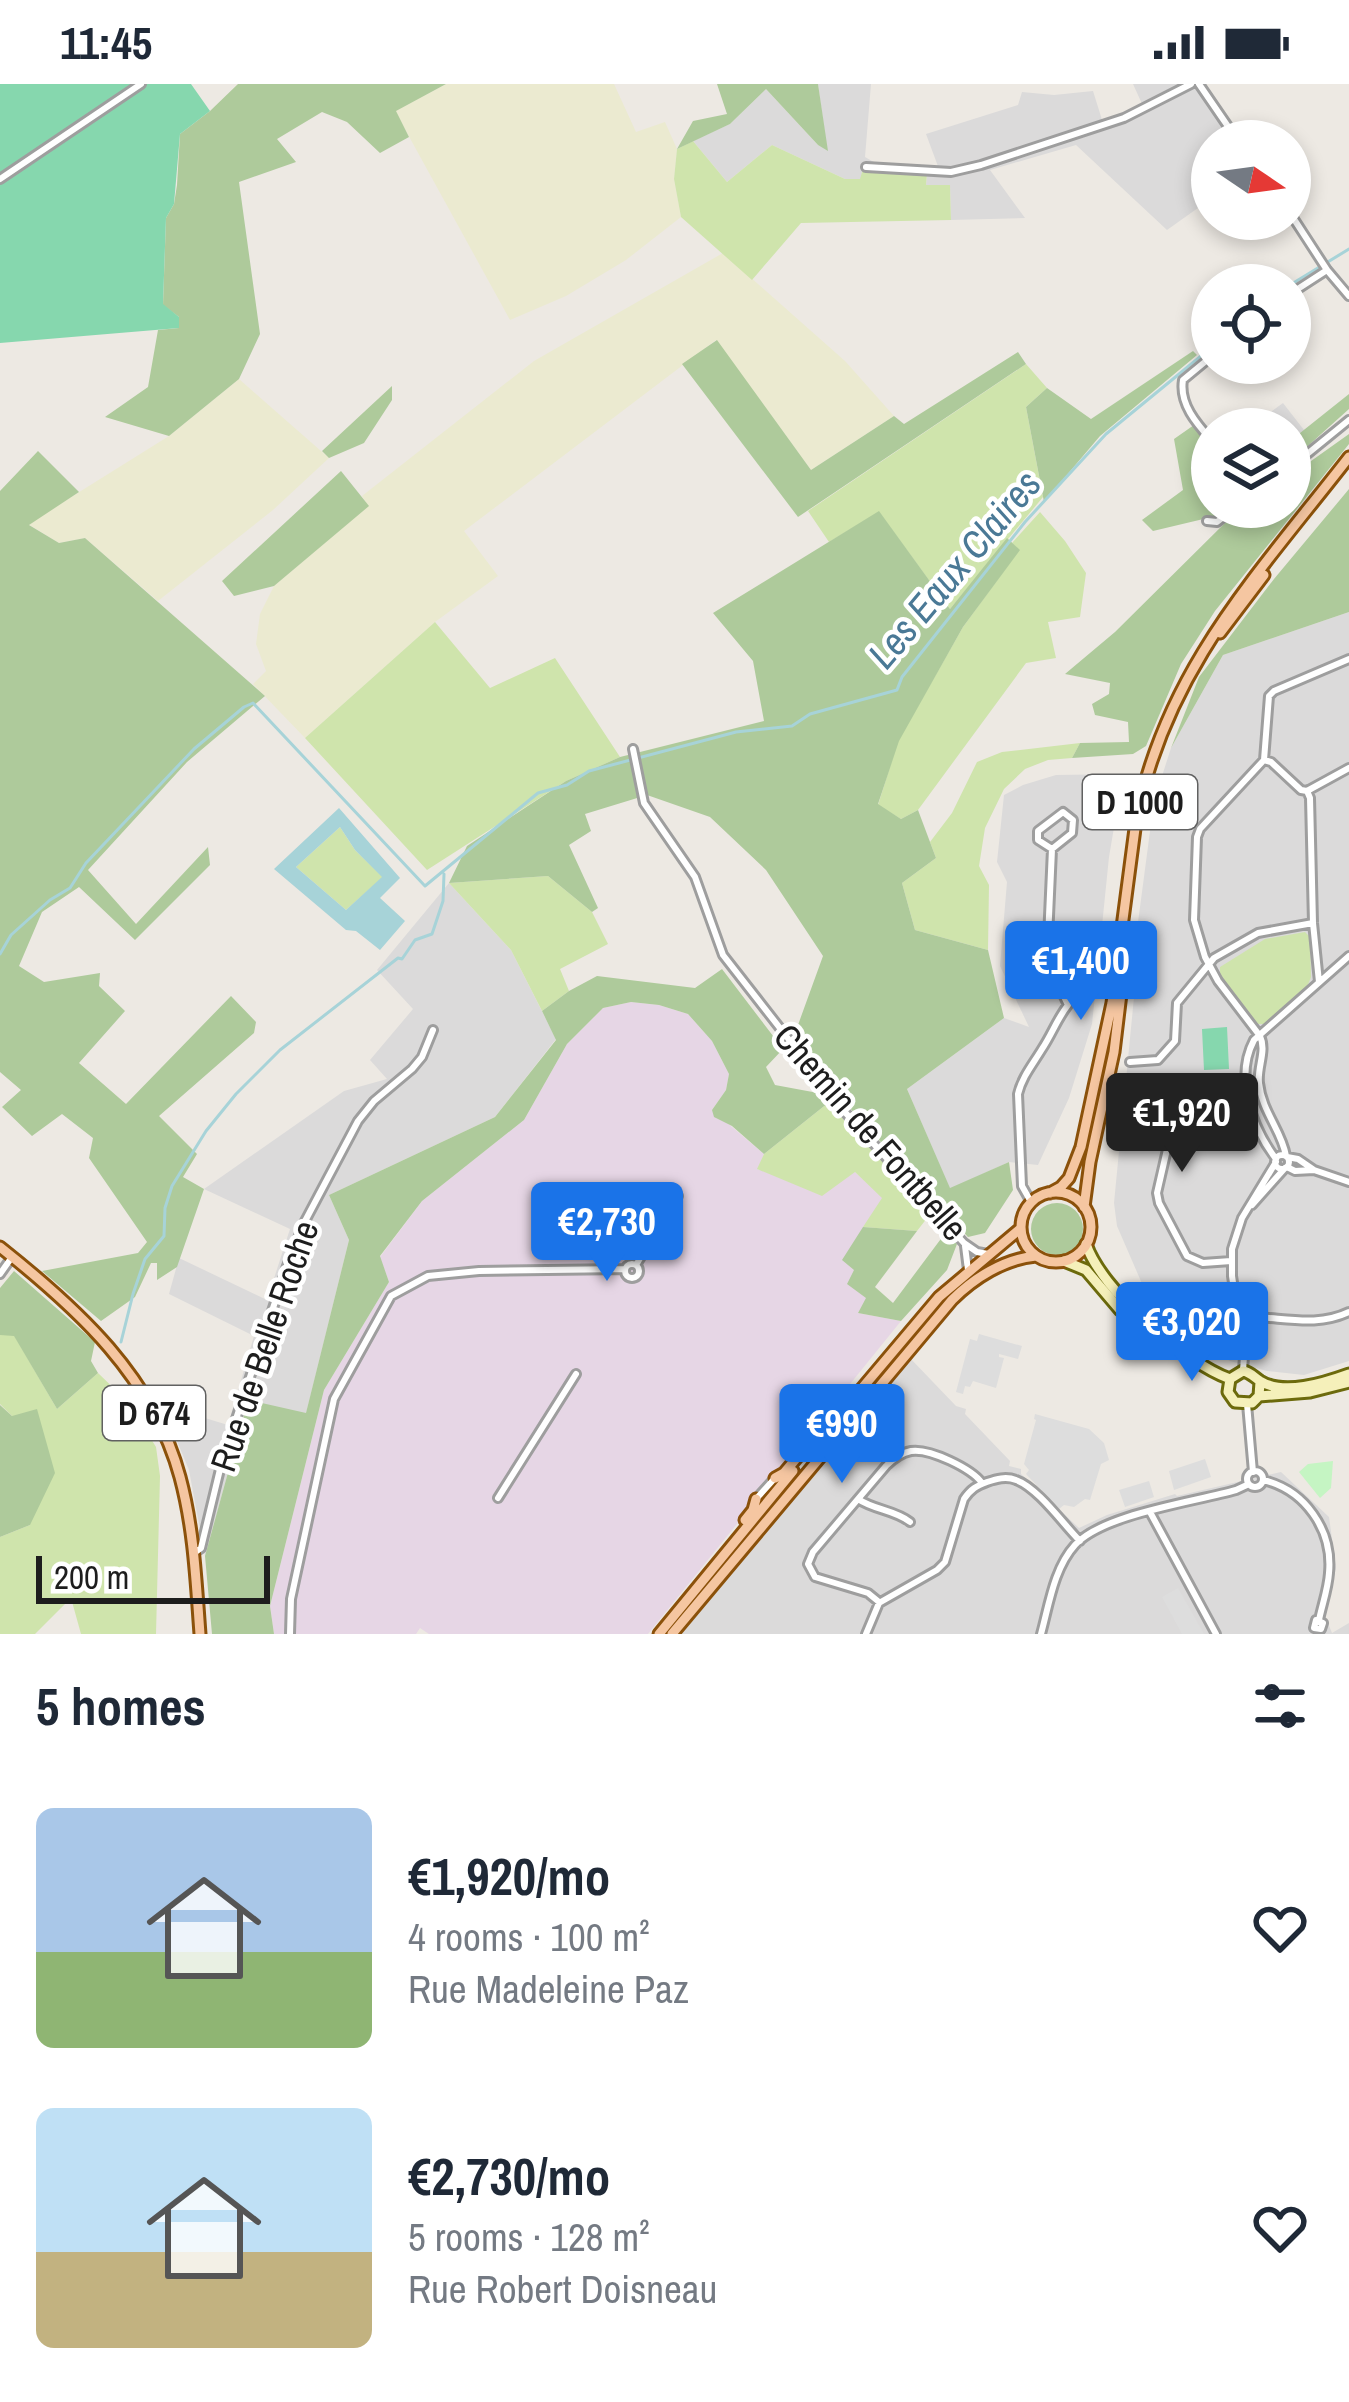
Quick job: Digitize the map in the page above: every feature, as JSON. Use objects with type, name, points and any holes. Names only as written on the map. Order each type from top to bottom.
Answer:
[{"type":"main road","name":"D 1000","points":[[1050,1193],[1069,1178],[1081,1147],[1112,1004],[1142,792],[1156,748],[1209,638],[1349,457]]},
{"type":"main road","name":"D 1000","points":[[1084,1207],[1114,1052],[1142,818],[1160,754],[1198,666],[1349,467]]},
{"type":"main road","points":[[1064,1261],[1086,1244],[1090,1225],[1084,1207],[1069,1195],[1050,1193],[1031,1202],[1022,1219],[1025,1244],[1045,1261],[1064,1261],[1086,1270],[1127,1317],[1176,1345]]},
{"type":"main road","points":[[658,1634],[924,1313],[1021,1228]]},
{"type":"main road","points":[[1086,1244],[1127,1306],[1219,1376],[1230,1379]]},
{"type":"main road","name":"D 674","points":[[0,1247],[58,1294],[104,1340],[148,1400],[181,1479],[194,1553],[200,1634]]},
{"type":"main road","points":[[672,1634],[958,1293],[1006,1263],[1036,1256]]},
{"type":"main road","points":[[1259,1396],[1256,1375],[1243,1371],[1230,1379],[1231,1397],[1247,1404],[1259,1396],[1310,1392],[1349,1378]]},
{"type":"main road","points":[[1260,1382],[1291,1388],[1349,1378]]},
{"type":"main road","points":[[775,1478],[831,1425]]},
{"type":"main road","points":[[658,1634],[756,1499]]},
{"type":"street","points":[[0,179],[141,84]]},
{"type":"street","points":[[866,167],[951,172],[981,165],[1124,118],[1195,84],[1222,120]]},
{"type":"street","points":[[1308,240],[1349,296]]},
{"type":"street","points":[[1311,277],[1325,266]]},
{"type":"street","points":[[1191,373],[1183,380],[1181,393],[1191,414]]},
{"type":"street","points":[[1311,451],[1349,420]]},
{"type":"street","points":[[1349,659],[1269,696],[1264,760],[1204,823],[1197,838],[1194,920],[1209,964],[1264,1044],[1259,1083],[1286,1162],[1295,1171],[1314,1170],[1349,1181]]},
{"type":"street","name":"Chemin de Fontbelle","points":[[634,751],[644,803],[695,877],[723,955],[822,1088],[964,1243],[988,1254]]},
{"type":"street","points":[[1264,760],[1307,791],[1349,768]]},
{"type":"street","points":[[1307,791],[1318,982]]},
{"type":"street","points":[[1031,1202],[1022,1186],[1018,1094],[1069,1005],[1047,961],[1052,849],[1072,833],[1073,820],[1063,812],[1038,831],[1038,841],[1052,849]]},
{"type":"street","points":[[1130,1062],[1158,1060],[1174,1041],[1177,1003],[1209,964],[1258,933],[1313,923]]},
{"type":"street","points":[[1286,1162],[1280,1168],[1252,1116],[1246,1094],[1250,1047],[1349,956]]},
{"type":"street","name":"Rue de Belle Roche","points":[[194,1553],[206,1534],[222,1461],[304,1223],[358,1120],[412,1069],[433,1030]]},
{"type":"street","points":[[1231,1261],[1203,1263],[1186,1256],[1157,1193],[1174,1119],[1198,1105],[1246,1094]]},
{"type":"street","points":[[1243,1371],[1231,1261],[1238,1227],[1276,1160]]},
{"type":"street","points":[[1249,1208],[1286,1162]]},
{"type":"street","points":[[290,1634],[292,1599],[334,1399],[391,1296],[428,1276],[637,1265],[678,1196]]},
{"type":"street","points":[[964,1243],[968,1270]]},
{"type":"street","points":[[0,1274],[12,1257]]},
{"type":"street","points":[[1239,1317],[1319,1322],[1349,1312]]},
{"type":"street","points":[[498,1498],[576,1374]]},
{"type":"street","points":[[1247,1404],[1253,1472]]},
{"type":"street","points":[[879,1603],[868,1593],[815,1577],[808,1564],[891,1460],[913,1451],[927,1453],[975,1474],[982,1484]]},
{"type":"street","points":[[1253,1472],[1303,1502],[1324,1533],[1330,1570],[1317,1629]]},
{"type":"street","points":[[1249,1484],[1253,1472]]},
{"type":"street","points":[[756,1499],[775,1478]]},
{"type":"street","points":[[866,1634],[879,1603],[941,1567],[964,1499],[982,1484],[1013,1479],[1025,1485],[1080,1540]]},
{"type":"street","points":[[1041,1634],[1057,1579],[1080,1540],[1108,1522],[1249,1484],[1256,1487],[1263,1480]]},
{"type":"street","points":[[859,1499],[910,1522]]},
{"type":"street","points":[[1150,1512],[1216,1634]]},
{"type":"shaded area","points":[[818,84],[871,84],[865,157],[879,165],[939,169],[926,134],[1018,105],[1022,92],[1093,91],[1103,123],[1143,106],[1133,84],[1206,84],[1229,120],[1191,120],[1191,213],[1167,230],[1076,145],[990,170],[1025,218],[951,220],[950,186],[926,185],[927,175],[863,170],[861,180],[845,179],[772,145],[727,182],[693,141],[730,124],[766,89],[827,149]]},
{"type":"shaded area","points":[[1349,612],[1349,1361],[1304,1375],[1230,1361],[1193,1337],[1185,1284],[1150,1302],[1117,1226],[1114,1203],[1138,956],[1135,945],[1154,801],[1171,748],[1223,655]]},
{"type":"shaded area","points":[[1123,774],[1109,857],[1092,1024],[1069,1098],[1038,1165],[1009,1162],[950,1189],[907,1089],[1004,1018],[1029,1027],[1000,966],[1007,882],[997,862],[1004,795],[1056,775]]},
{"type":"shaded area","points":[[449,883],[511,950],[556,1039],[495,1117],[329,1195],[349,1240],[306,1414],[248,1401],[205,1556],[189,1470],[162,1405],[228,1425],[254,1336],[169,1294],[179,1258],[267,1300],[290,1229],[204,1189],[344,1091],[387,1079],[370,1060],[413,1009],[377,970]]},
{"type":"shaded area","points":[[631,1002],[688,1014],[712,1041],[729,1074],[726,1090],[712,1110],[764,1154],[758,1170],[855,1172],[883,1198],[843,1260],[855,1270],[867,1298],[858,1313],[901,1321],[648,1634],[429,1634],[420,1628],[416,1634],[274,1634],[270,1606],[324,1390],[389,1282],[380,1257],[422,1201],[524,1120],[567,1044],[603,1008]]},
{"type":"shaded area","points":[[979,1334],[1022,1346],[1018,1359],[999,1354],[1004,1358],[996,1388],[973,1381],[963,1394],[956,1392],[970,1339],[977,1341]]},
{"type":"shaded area","points":[[909,1357],[956,1406],[966,1409],[965,1414],[1010,1461],[1009,1466],[1021,1469],[1079,1528],[1175,1494],[1281,1472],[1329,1517],[1336,1568],[1325,1616],[1332,1633],[1349,1623],[1349,1634],[681,1634]]},
{"type":"shaded area","points":[[1035,1414],[1089,1429],[1104,1443],[1109,1460],[1101,1464],[1090,1500],[1059,1509],[1026,1474]]},
{"type":"shaded area","points":[[1205,1459],[1211,1477],[1174,1490],[1169,1471]]},
{"type":"shaded area","points":[[1149,1481],[1154,1497],[1125,1507],[1119,1490]]},
{"type":"shaded area","points":[[1178,1588],[1204,1634],[1182,1634],[1162,1597]]},
{"type":"green space","points":[[0,84],[133,84],[0,173]]},
{"type":"green space","points":[[146,84],[191,84],[210,111],[180,134],[174,204],[166,218],[163,304],[179,317],[179,328],[0,343],[0,184]]},
{"type":"green space","points":[[238,84],[446,84],[396,111],[409,137],[380,153],[347,122],[322,112],[277,139],[296,162],[239,182],[260,334],[239,379],[169,436],[105,417],[148,387],[158,330],[179,328],[179,317],[163,305],[166,218],[174,204],[180,134]]},
{"type":"green space","points":[[446,84],[614,84],[636,132],[665,122],[677,149],[674,179],[681,217],[626,260],[566,296],[510,320],[395,111]]},
{"type":"green space","points":[[717,84],[818,84],[828,151],[766,89],[730,124],[677,149],[693,121],[727,114]]},
{"type":"green space","points":[[693,141],[727,182],[772,145],[845,179],[860,179],[863,169],[927,174],[926,185],[950,185],[951,220],[801,223],[752,280],[681,217],[674,179],[677,149]]},
{"type":"green space","points":[[723,253],[845,361],[894,416],[811,470],[716,340],[464,531],[498,576],[435,622],[305,738],[253,684],[266,671],[256,644],[260,614],[274,586],[368,506],[362,496],[534,361]]},
{"type":"green space","points":[[717,340],[811,470],[894,416],[904,424],[1018,352],[1026,364],[798,517],[682,364]]},
{"type":"green space","points":[[1191,352],[1191,360],[1100,436],[1044,502],[1026,407],[1047,388],[1091,419]]},
{"type":"green space","points":[[1026,364],[1047,388],[1026,407],[1043,497],[950,609],[879,512],[829,542],[808,511]]},
{"type":"green space","points":[[239,379],[329,458],[273,510],[158,601],[85,538],[59,543],[28,524],[169,436]]},
{"type":"green space","points":[[392,386],[392,400],[364,443],[329,458],[322,451]]},
{"type":"green space","points":[[1349,394],[1349,409],[1311,443],[1311,424]]},
{"type":"green space","points":[[1191,427],[1191,522],[1153,531],[1142,520],[1183,490],[1174,439]]},
{"type":"green space","points":[[1349,434],[1349,444],[1311,491],[1311,461]]},
{"type":"green space","points":[[38,451],[79,492],[29,525],[59,543],[85,538],[265,696],[187,762],[88,870],[136,924],[208,847],[210,865],[135,940],[79,887],[42,912],[19,966],[44,982],[100,973],[99,986],[125,1011],[79,1063],[126,1104],[231,996],[256,1022],[254,1033],[159,1116],[197,1154],[183,1177],[204,1189],[177,1267],[157,1280],[157,1263],[151,1263],[135,1297],[101,1321],[42,1271],[138,1253],[147,1242],[89,1158],[93,1138],[62,1114],[32,1136],[2,1107],[21,1090],[0,1072],[0,491]]},
{"type":"green space","points":[[341,471],[369,506],[274,586],[234,596],[222,581]]},
{"type":"green space","points":[[1349,489],[1349,612],[1223,655],[1171,748],[1199,677]]},
{"type":"green space","points":[[879,511],[950,609],[1007,538],[1020,550],[963,627],[899,741],[878,804],[901,819],[918,810],[936,858],[902,883],[915,930],[988,950],[1004,1018],[907,1089],[950,1188],[1009,1162],[1013,1190],[985,1233],[968,1237],[835,1092],[794,1036],[823,956],[766,870],[710,817],[647,795],[585,814],[591,831],[569,845],[598,908],[592,912],[548,876],[449,883],[467,846],[566,781],[620,757],[764,721],[753,661],[713,613]]},
{"type":"green space","points":[[1040,512],[1086,573],[1080,617],[1048,622],[1056,658],[1026,663],[918,810],[901,819],[878,805],[898,741],[963,627],[1019,550],[1012,543]]},
{"type":"green space","points":[[1220,528],[1282,528],[1215,611],[1181,664],[1146,746],[1133,754],[1072,758],[1080,743],[1129,742],[1128,722],[1095,715],[1092,704],[1109,694],[1110,683],[1065,674],[1115,632]]},
{"type":"green space","points":[[435,622],[490,688],[555,658],[620,757],[566,781],[427,870],[305,738]]},
{"type":"green space","points":[[1080,743],[1072,758],[1025,769],[1004,789],[985,828],[979,866],[989,885],[988,950],[915,930],[902,883],[936,858],[930,842],[952,813],[977,762],[1002,752]]},
{"type":"green space","points":[[340,827],[355,850],[383,877],[346,910],[296,867]]},
{"type":"green space","points":[[548,876],[592,912],[608,944],[560,969],[569,991],[542,1011],[511,950],[449,883]]},
{"type":"green space","points":[[1305,932],[1310,937],[1307,987],[1267,1024],[1254,1024],[1220,967],[1265,939]]},
{"type":"green space","points":[[722,969],[783,1049],[766,1067],[775,1085],[818,1093],[828,1103],[764,1154],[714,1117],[712,1110],[726,1090],[729,1074],[712,1041],[688,1014],[631,1002],[603,1008],[567,1044],[524,1120],[422,1201],[380,1256],[389,1282],[324,1390],[270,1606],[274,1634],[212,1634],[205,1556],[248,1400],[306,1413],[349,1240],[329,1195],[495,1117],[556,1040],[542,1011],[569,991],[597,976],[695,988]]},
{"type":"green space","points":[[1227,1027],[1229,1069],[1204,1070],[1202,1029]]},
{"type":"green space","points":[[828,1103],[931,1213],[917,1231],[863,1227],[882,1198],[855,1172],[822,1196],[757,1169],[764,1154]]},
{"type":"green space","points":[[1057,1203],[1075,1211],[1083,1229],[1075,1247],[1057,1255],[1039,1247],[1031,1229],[1039,1211]]},
{"type":"green space","points":[[863,1227],[917,1231],[875,1287],[893,1303],[946,1232],[957,1244],[947,1270],[901,1321],[858,1313],[866,1298],[847,1284],[854,1270],[842,1260]]},
{"type":"green space","points":[[14,1271],[95,1342],[91,1361],[98,1373],[57,1409],[14,1336],[0,1335],[0,1288]]},
{"type":"green space","points":[[0,1335],[14,1335],[57,1409],[98,1373],[129,1403],[156,1447],[160,1476],[156,1634],[81,1634],[71,1598],[35,1634],[0,1634],[0,1537],[30,1525],[12,1416],[0,1404]]},
{"type":"green space","points":[[0,1405],[12,1416],[37,1409],[55,1473],[30,1525],[0,1537]]},
{"type":"green space","points":[[1333,1461],[1331,1488],[1320,1498],[1299,1472],[1308,1464]]},
{"type":"water","points":[[339,808],[400,878],[380,898],[405,921],[380,950],[356,931],[346,930],[274,869]],"holes":[[[340,827],[382,877],[346,910],[296,867]]]},
{"type":"waterway","name":"Les Eaux Claires","points":[[1311,272],[1349,249]]},
{"type":"waterway","name":"Les Eaux Claires","points":[[0,954],[11,935],[70,888],[86,863],[194,749],[253,703],[425,886],[538,793],[567,785],[589,771],[736,732],[792,726],[810,714],[897,690],[902,677],[1025,522],[1106,434],[1191,364]]},
{"type":"waterway","name":"Les Eaux Claires","points":[[121,1342],[145,1259],[164,1236],[172,1186],[206,1131],[280,1050],[402,959],[415,940],[432,934],[443,901],[444,874]]}]
